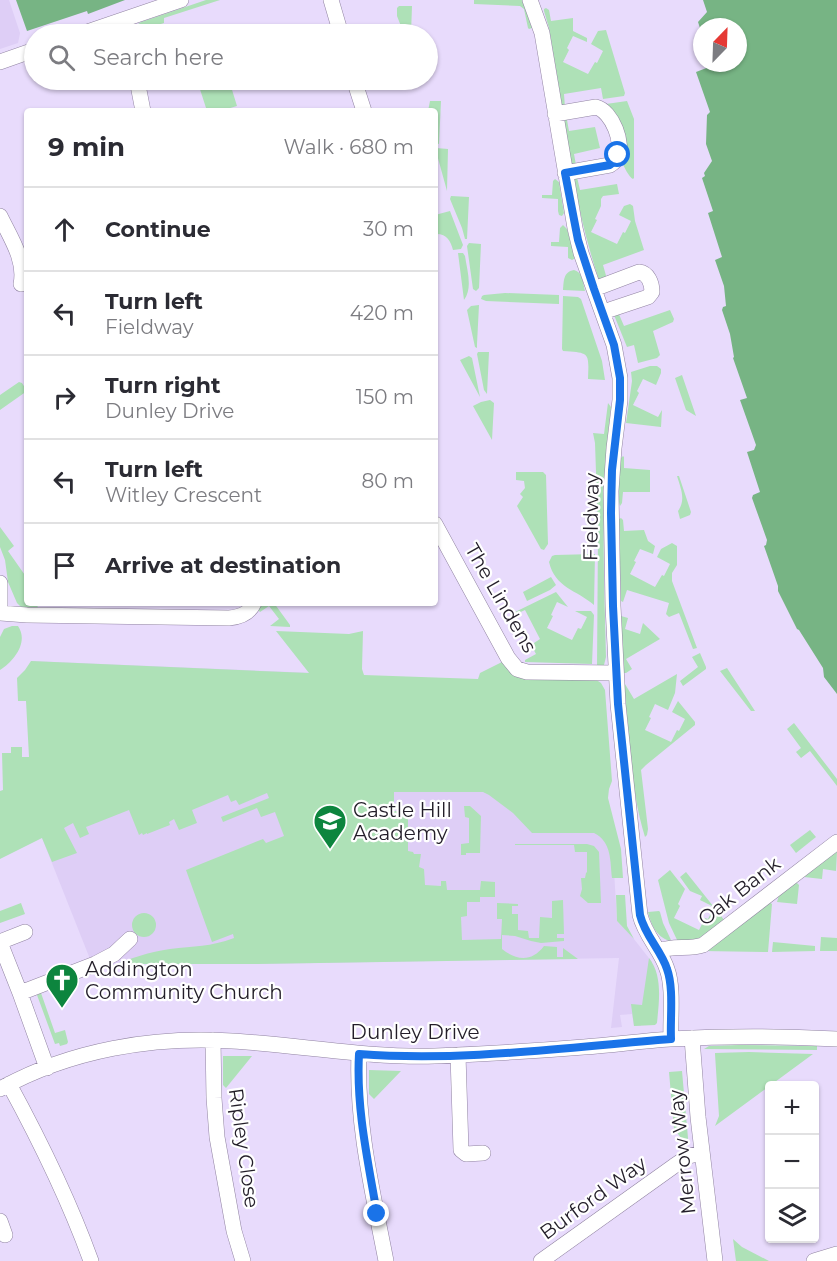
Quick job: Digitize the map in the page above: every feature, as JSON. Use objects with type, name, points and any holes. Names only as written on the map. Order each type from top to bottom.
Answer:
[{"type":"street","points":[[132,24],[181,0]]},
{"type":"street","points":[[331,0],[338,24]]},
{"type":"street","name":"Fieldway","points":[[530,0],[542,33],[581,253],[617,356],[620,389],[612,470],[611,513],[615,673],[640,915],[646,932],[659,951],[669,977],[671,1039]]},
{"type":"street","points":[[0,62],[24,54]]},
{"type":"street","points":[[139,90],[142,108]]},
{"type":"street","points":[[357,90],[363,108]]},
{"type":"street","points":[[555,114],[600,108],[612,120],[617,137],[618,155],[613,163],[565,173]]},
{"type":"street","points":[[0,216],[21,262],[23,272],[21,284]]},
{"type":"street","points":[[594,289],[639,272],[647,275],[650,282],[652,292],[648,297],[603,312]]},
{"type":"street","name":"The Lindens","points":[[438,530],[508,658],[517,669],[527,672],[615,673]]},
{"type":"street","points":[[0,583],[0,605]]},
{"type":"street","points":[[0,613],[229,618],[246,614],[253,606]]},
{"type":"street","name":"Oak Bank","points":[[659,951],[665,948],[695,948],[703,945],[837,842]]},
{"type":"street","points":[[25,932],[2,941],[1,945],[47,1068]]},
{"type":"street","points":[[20,993],[95,964],[114,954],[130,939]]},
{"type":"street","name":"Dunley Drive","points":[[4,1086],[47,1068],[94,1053],[127,1046],[177,1041],[250,1042],[359,1054],[409,1056],[545,1050],[692,1038],[767,1037],[837,1040]]},
{"type":"street","name":"Merrow Way","points":[[692,1038],[702,1153],[715,1261]]},
{"type":"street","name":"Ripley Close","points":[[213,1040],[214,1098],[218,1143],[233,1225],[243,1261]]},
{"type":"street","points":[[359,1054],[364,1143],[387,1261]]},
{"type":"street","points":[[458,1055],[461,1150],[466,1154],[483,1153]]},
{"type":"street","points":[[4,1086],[59,1183],[91,1261]]},
{"type":"street","name":"Burford Way","points":[[541,1261],[682,1161],[702,1153]]},
{"type":"street","points":[[814,1261],[837,1254]]},
{"type":"shaded area","points":[[0,0],[9,0],[20,33],[18,43],[0,49]]},
{"type":"shaded area","name":"Castle Hill Academy","points":[[31,661],[362,675],[612,837],[617,921],[652,962],[641,1026],[634,1026],[632,1014],[620,1015],[622,1027],[611,1028],[619,958],[133,964],[97,971],[90,959],[42,838]]},
{"type":"green space","points":[[16,0],[125,0],[88,14],[87,11],[48,24],[25,24]]},
{"type":"green space","points":[[206,0],[220,0],[164,18],[164,23],[161,24],[138,24]]},
{"type":"green space","points":[[474,0],[522,0],[532,28],[528,28],[524,9],[520,6],[474,4]]},
{"type":"green space","points":[[703,0],[837,0],[837,694],[824,677],[823,668],[797,629],[778,591],[764,546],[767,540],[752,498],[760,492],[747,452],[754,450],[756,445],[740,400],[747,398],[733,358],[730,334],[722,310],[726,306],[724,286],[715,260],[722,257],[708,213],[713,211],[702,178],[712,161],[706,144],[707,115],[710,112],[696,72],[747,72],[747,18],[702,18],[707,12]]},
{"type":"green space","points":[[412,6],[411,24],[400,24],[397,8]]},
{"type":"green space","points":[[546,8],[549,10],[551,21],[573,18],[573,31],[587,38],[587,42],[573,36],[563,62],[588,74],[603,51],[591,44],[598,31],[606,30],[624,96],[603,99],[601,88],[564,94],[565,108],[562,106],[544,11]]},
{"type":"green space","points":[[200,90],[232,90],[237,106],[206,108]]},
{"type":"green space","points":[[430,101],[441,101],[439,144],[438,108],[429,108]]},
{"type":"green space","points":[[627,101],[634,119],[633,179],[622,162],[606,104]]},
{"type":"green space","points":[[566,119],[569,131],[595,127],[600,148],[574,154],[576,165],[572,166],[564,121]]},
{"type":"green space","points":[[438,148],[448,149],[447,191],[438,158]]},
{"type":"green space","points":[[577,177],[580,190],[617,184],[619,194],[603,196],[601,199],[601,206],[595,219],[597,220],[591,232],[617,244],[631,221],[619,215],[624,206],[630,204],[633,206],[644,250],[603,265],[607,279],[599,280],[591,255],[576,193],[574,180]]},
{"type":"green space","points":[[555,179],[559,182],[564,213],[562,216],[558,211],[558,199],[542,198],[542,195],[552,195]]},
{"type":"green space","points":[[451,196],[469,197],[467,239],[465,239],[450,199]]},
{"type":"green space","points":[[450,211],[463,245],[461,249],[453,250],[447,238],[438,234],[438,214]]},
{"type":"green space","points":[[563,225],[567,229],[575,256],[572,260],[568,258],[568,247],[551,246],[551,242],[559,242],[560,228]]},
{"type":"green space","points":[[469,243],[481,244],[479,288],[476,291],[473,289],[467,246]]},
{"type":"green space","points":[[458,253],[463,253],[465,256],[468,273],[469,284],[464,300]]},
{"type":"green space","points":[[574,270],[581,275],[585,291],[563,290],[566,275]]},
{"type":"green space","points":[[505,293],[559,295],[559,304],[481,299],[484,295]]},
{"type":"green space","points":[[563,296],[581,299],[602,361],[605,380],[588,379],[586,356],[562,349]]},
{"type":"green space","points":[[479,305],[477,348],[467,310],[471,306]]},
{"type":"green space","points":[[670,310],[673,322],[653,331],[660,355],[638,363],[634,345],[627,347],[614,315],[618,312],[624,326]]},
{"type":"green space","points":[[478,352],[489,352],[487,394],[484,390]]},
{"type":"green space","points":[[469,356],[472,358],[480,397],[460,360]]},
{"type":"green space","points":[[657,366],[661,369],[656,385],[643,379],[633,405],[658,417],[662,410],[661,427],[626,423],[632,381],[631,372]]},
{"type":"green space","points":[[682,375],[696,416],[686,410],[675,378]]},
{"type":"green space","points":[[19,382],[24,386],[24,393],[0,410],[0,395]]},
{"type":"green space","points":[[490,400],[494,403],[492,440],[473,406]]},
{"type":"green space","points":[[608,403],[611,407],[605,469],[606,657],[604,665],[597,667],[598,531],[593,433],[604,434]]},
{"type":"green space","points":[[623,456],[624,468],[650,470],[650,492],[623,492],[620,506],[618,495]]},
{"type":"green space","points":[[516,472],[543,472],[546,475],[548,544],[544,550],[541,549],[517,506],[523,497],[520,494],[525,488],[524,481],[516,480]]},
{"type":"green space","points":[[677,476],[679,476],[691,512],[690,515],[680,519],[678,511],[682,503],[682,494]]},
{"type":"green space","points":[[621,518],[624,531],[644,530],[648,541],[655,546],[653,554],[640,549],[630,574],[655,587],[670,564],[657,557],[661,549],[672,543],[677,546],[677,565],[672,573],[672,581],[697,648],[693,649],[679,613],[669,617],[666,614],[669,603],[627,590],[623,602],[621,601],[619,519]]},
{"type":"green space","points":[[0,527],[14,546],[8,551],[24,574],[24,606],[38,606],[38,609],[21,607],[17,603],[8,582],[5,560],[0,547]]},
{"type":"green space","points":[[595,554],[594,605],[561,583],[552,571],[549,562],[555,555]]},
{"type":"green space","points":[[551,577],[556,585],[527,601],[523,592]]},
{"type":"green space","points":[[556,592],[568,607],[557,602],[547,628],[572,640],[587,617],[575,611],[591,611],[594,615],[592,664],[525,662],[536,654],[531,645],[540,639],[525,610],[514,615],[513,613]]},
{"type":"green space","points":[[260,606],[269,606],[260,612],[258,610]]},
{"type":"green space","points":[[269,606],[276,606],[290,627],[270,626],[279,619]]},
{"type":"green space","points":[[621,616],[628,618],[625,629],[640,634],[643,623],[660,639],[626,659],[632,669],[626,673],[622,670]]},
{"type":"green space","points":[[18,626],[21,632],[21,645],[10,662],[0,670],[0,637],[4,629]]},
{"type":"green space","name":"Castle Hill Academy","points":[[276,631],[349,634],[363,631],[362,669],[364,675],[478,679],[480,673],[504,661],[595,679],[601,683],[605,690],[612,781],[608,798],[621,849],[623,878],[612,878],[607,847],[604,841],[594,833],[532,833],[513,813],[483,792],[394,792],[394,811],[408,811],[408,851],[421,854],[419,867],[424,869],[425,885],[441,886],[441,881],[446,881],[447,890],[480,890],[481,881],[495,882],[495,897],[480,897],[480,902],[467,902],[467,916],[461,917],[462,940],[501,939],[502,919],[497,919],[497,903],[518,904],[518,906],[512,906],[512,914],[518,914],[518,930],[528,931],[529,938],[539,938],[540,917],[552,918],[552,901],[563,900],[564,934],[557,934],[557,938],[564,938],[564,941],[541,943],[502,935],[502,949],[513,956],[524,958],[534,955],[544,946],[557,947],[557,957],[563,957],[563,948],[578,959],[112,966],[155,952],[210,945],[234,938],[233,934],[212,942],[186,870],[263,839],[266,843],[284,836],[275,812],[261,817],[257,808],[223,822],[221,817],[269,798],[267,793],[239,805],[236,800],[231,802],[228,795],[192,810],[197,823],[179,830],[174,819],[169,822],[170,825],[139,835],[129,810],[86,827],[89,834],[80,838],[73,823],[64,828],[77,853],[52,862],[42,838],[0,859],[2,753],[11,753],[11,747],[22,747],[22,757],[29,757],[26,701],[18,701],[17,678],[31,661],[309,673]]},
{"type":"green space","points":[[700,653],[706,669],[683,686],[680,681],[698,667],[692,657]]},
{"type":"green space","points":[[727,668],[755,711],[751,711],[720,671]]},
{"type":"green space","points":[[677,674],[675,693],[668,710],[655,704],[645,730],[671,742],[685,719],[672,712],[678,701],[695,725],[641,770],[648,829],[645,837],[633,781],[624,686],[625,684],[634,699]]},
{"type":"green space","points":[[794,723],[837,779],[837,786],[810,751],[801,758],[796,752],[801,748],[787,729]]},
{"type":"green space","points":[[464,806],[470,806],[481,816],[480,853],[461,855],[461,844],[469,843],[469,818],[465,817]]},
{"type":"green space","points":[[810,830],[816,837],[796,853],[790,845]]},
{"type":"green space","points":[[515,844],[587,844],[594,846],[599,852],[601,903],[588,903],[580,896],[581,878],[585,878],[587,872],[587,852],[575,852],[574,845]]},
{"type":"green space","points":[[837,851],[836,871],[823,869],[822,879],[804,877]]},
{"type":"green space","points":[[670,870],[685,889],[674,918],[699,930],[714,907],[725,921],[697,941],[678,942],[669,923],[658,880]]},
{"type":"green space","points":[[686,872],[714,907],[700,900],[702,896],[690,891],[680,877]]},
{"type":"green space","points":[[796,882],[799,885],[797,904],[777,902],[779,895]]},
{"type":"green space","points":[[616,895],[625,895],[627,926],[634,939],[617,921]]},
{"type":"green space","points":[[769,902],[772,904],[768,952],[703,951]]},
{"type":"green space","points":[[21,903],[25,914],[0,923],[0,911]]},
{"type":"green space","points":[[659,911],[671,940],[669,941],[657,933],[648,912]]},
{"type":"green space","points":[[144,913],[153,916],[156,925],[153,934],[144,937],[135,934],[132,925],[135,916]]},
{"type":"green space","points":[[821,937],[837,938],[837,951],[820,951]]},
{"type":"green space","points":[[773,942],[815,946],[815,951],[772,952]]},
{"type":"green space","points":[[649,958],[658,981],[657,1023],[634,1026],[631,1004],[642,1005]]},
{"type":"green space","points":[[41,993],[55,1033],[65,1030],[67,1044],[60,1046],[59,1043],[55,1044],[37,995]]},
{"type":"green space","points":[[709,1046],[817,1046],[817,1050],[704,1049]]},
{"type":"green space","points":[[715,1053],[813,1054],[776,1081],[765,1081],[765,1089],[715,1126],[719,1116]]},
{"type":"green space","points":[[223,1056],[252,1056],[226,1088],[223,1085]]},
{"type":"green space","points":[[369,1070],[401,1071],[374,1099],[369,1094]]},
{"type":"green space","points":[[682,1071],[688,1138],[686,1144],[674,1129],[669,1072]]},
{"type":"green space","points":[[733,1239],[742,1247],[769,1261],[736,1261]]},
{"type":"place","name":"Castle Hill Academy","points":[[330,850]]},
{"type":"place","name":"Addington Community Church","points":[[62,1009]]},
{"type":"route","points":[[377,1214],[362,1128],[359,1054],[458,1055],[671,1039],[668,972],[663,958],[643,926],[640,915],[616,680],[611,513],[612,470],[620,400],[619,368],[610,330],[581,253],[565,173],[610,165],[618,155]]}]
